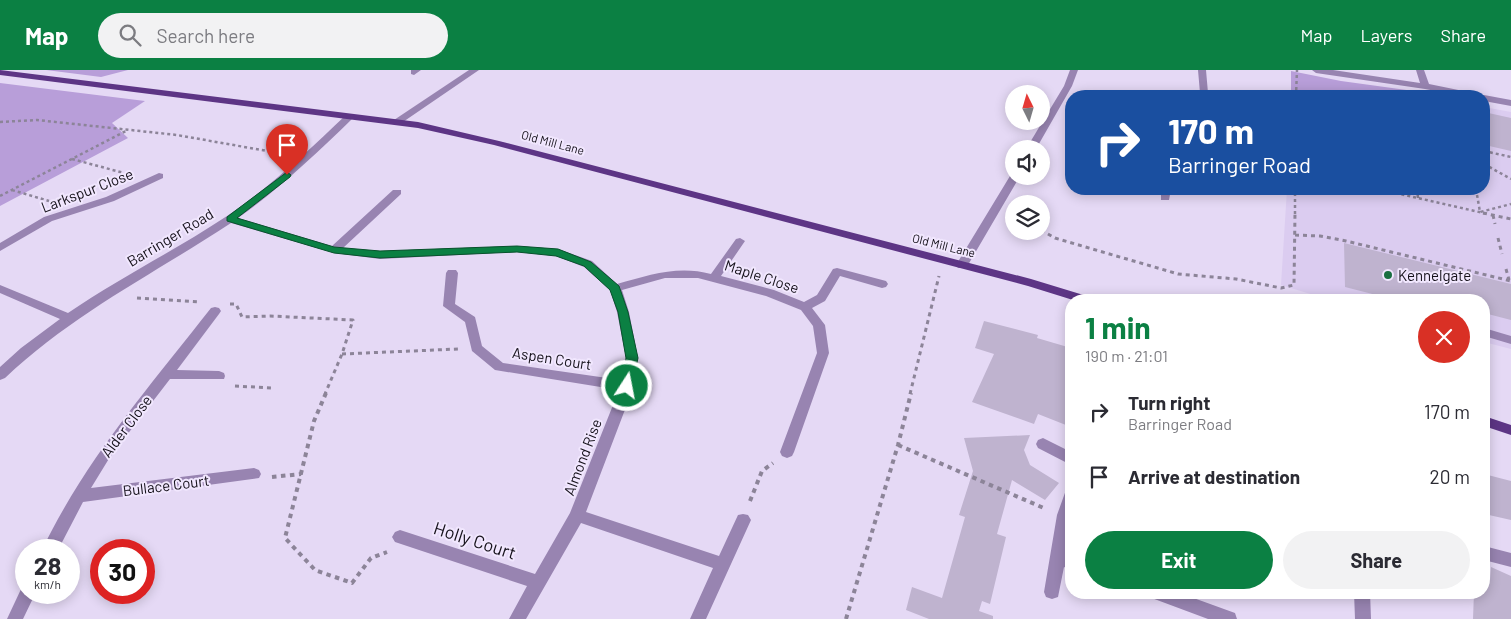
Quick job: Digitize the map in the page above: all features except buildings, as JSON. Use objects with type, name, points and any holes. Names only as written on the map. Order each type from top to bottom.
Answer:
[{"type":"main road","name":"Old Mill Lane","points":[[0,72],[418,125],[496,143],[962,265],[1065,294]]},
{"type":"main road","points":[[1490,423],[1511,430]]},
{"type":"street","points":[[397,122],[475,70]]},
{"type":"street","points":[[1066,90],[1074,70]]},
{"type":"street","points":[[1202,70],[1204,90]]},
{"type":"street","points":[[1316,70],[1444,90]]},
{"type":"street","points":[[1420,70],[1425,86]]},
{"type":"street","points":[[1036,140],[1065,91]]},
{"type":"street","points":[[1490,99],[1511,103]]},
{"type":"street","name":"Barringer Road","points":[[0,375],[18,356],[69,318],[230,219],[259,198],[306,158],[349,117]]},
{"type":"street","name":"Larkspur Close","points":[[0,248],[48,219],[110,199],[159,176]]},
{"type":"street","points":[[962,265],[1010,185]]},
{"type":"street","points":[[334,250],[397,192]]},
{"type":"street","name":"Almond Rise","points":[[230,219],[334,250],[380,255],[517,249],[558,253],[588,264],[615,288],[623,312],[632,358],[627,386],[577,515],[517,619]]},
{"type":"street","points":[[714,278],[740,241]]},
{"type":"street","points":[[452,272],[450,306],[471,320],[476,348]]},
{"type":"street","points":[[805,307],[821,298],[837,272],[882,284]]},
{"type":"street","name":"Maple Close","points":[[615,288],[665,274],[698,274],[770,293],[805,307],[819,325],[823,352],[787,452]]},
{"type":"street","points":[[0,289],[69,318]]},
{"type":"street","name":"Alder Close","points":[[56,539],[78,496],[104,453],[215,311]]},
{"type":"street","points":[[1490,334],[1511,340]]},
{"type":"street","name":"Aspen Court","points":[[476,348],[500,367],[627,386]]},
{"type":"street","points":[[165,374],[219,376]]},
{"type":"street","points":[[1043,444],[1065,456]]},
{"type":"street","name":"Bullace Court","points":[[78,496],[254,474]]},
{"type":"street","points":[[698,619],[745,514]]},
{"type":"street","points":[[577,515],[722,564]]},
{"type":"street","points":[[1052,592],[1065,561],[1065,515]]},
{"type":"street","name":"Holly Court","points":[[400,537],[538,582]]},
{"type":"street","points":[[1490,555],[1511,560]]},
{"type":"street","points":[[1174,599],[1230,619]]},
{"type":"street","points":[[1362,599],[1363,619]]},
{"type":"street","points":[[15,619],[22,604]]},
{"type":"path","points":[[1296,90],[1297,70]]},
{"type":"path","points":[[0,122],[37,120],[177,135],[306,158]]},
{"type":"path","points":[[0,196],[128,131]]},
{"type":"path","points":[[1490,152],[1511,157]]},
{"type":"path","points":[[71,159],[118,172]]},
{"type":"path","points":[[1490,168],[1511,180]]},
{"type":"path","points":[[12,190],[53,202]]},
{"type":"path","points":[[1050,235],[1178,274],[1236,279],[1281,288],[1294,285],[1295,195]]},
{"type":"path","points":[[1405,195],[1511,219]]},
{"type":"path","points":[[1477,195],[1480,212]]},
{"type":"path","points":[[1480,212],[1511,204]]},
{"type":"path","points":[[1493,214],[1495,224]]},
{"type":"path","points":[[1294,235],[1346,240],[1510,281]]},
{"type":"path","points":[[1498,238],[1502,254]]},
{"type":"path","points":[[846,619],[898,445],[943,261]]},
{"type":"path","points":[[1506,269],[1510,281]]},
{"type":"path","points":[[102,296],[201,302]]},
{"type":"path","points":[[228,304],[236,304],[242,317],[270,316],[353,320],[342,354],[314,421],[286,538],[315,570],[352,583],[371,558],[417,542]]},
{"type":"path","points":[[342,354],[476,348]]},
{"type":"path","points":[[219,376],[212,384],[272,388]]},
{"type":"path","points":[[898,445],[1065,515]]},
{"type":"path","points":[[745,514],[762,471]]},
{"type":"shaded area","points":[[46,70],[128,70],[101,77]]},
{"type":"shaded area","points":[[1291,71],[1341,81],[1406,90],[1291,90]]},
{"type":"shaded area","points":[[0,83],[145,101],[112,123],[128,138],[0,206]]},
{"type":"shaded area","points":[[1490,108],[1511,112],[1511,349],[1490,344],[1490,294],[1310,294],[1281,285],[1287,195],[1490,195]]},
{"type":"place","name":"Kennelgate","points":[[1388,275]]},
{"type":"route","points":[[287,175],[230,219],[334,250],[380,255],[455,250],[517,249],[558,253],[588,264],[615,288],[623,312],[632,358],[627,386]]}]
